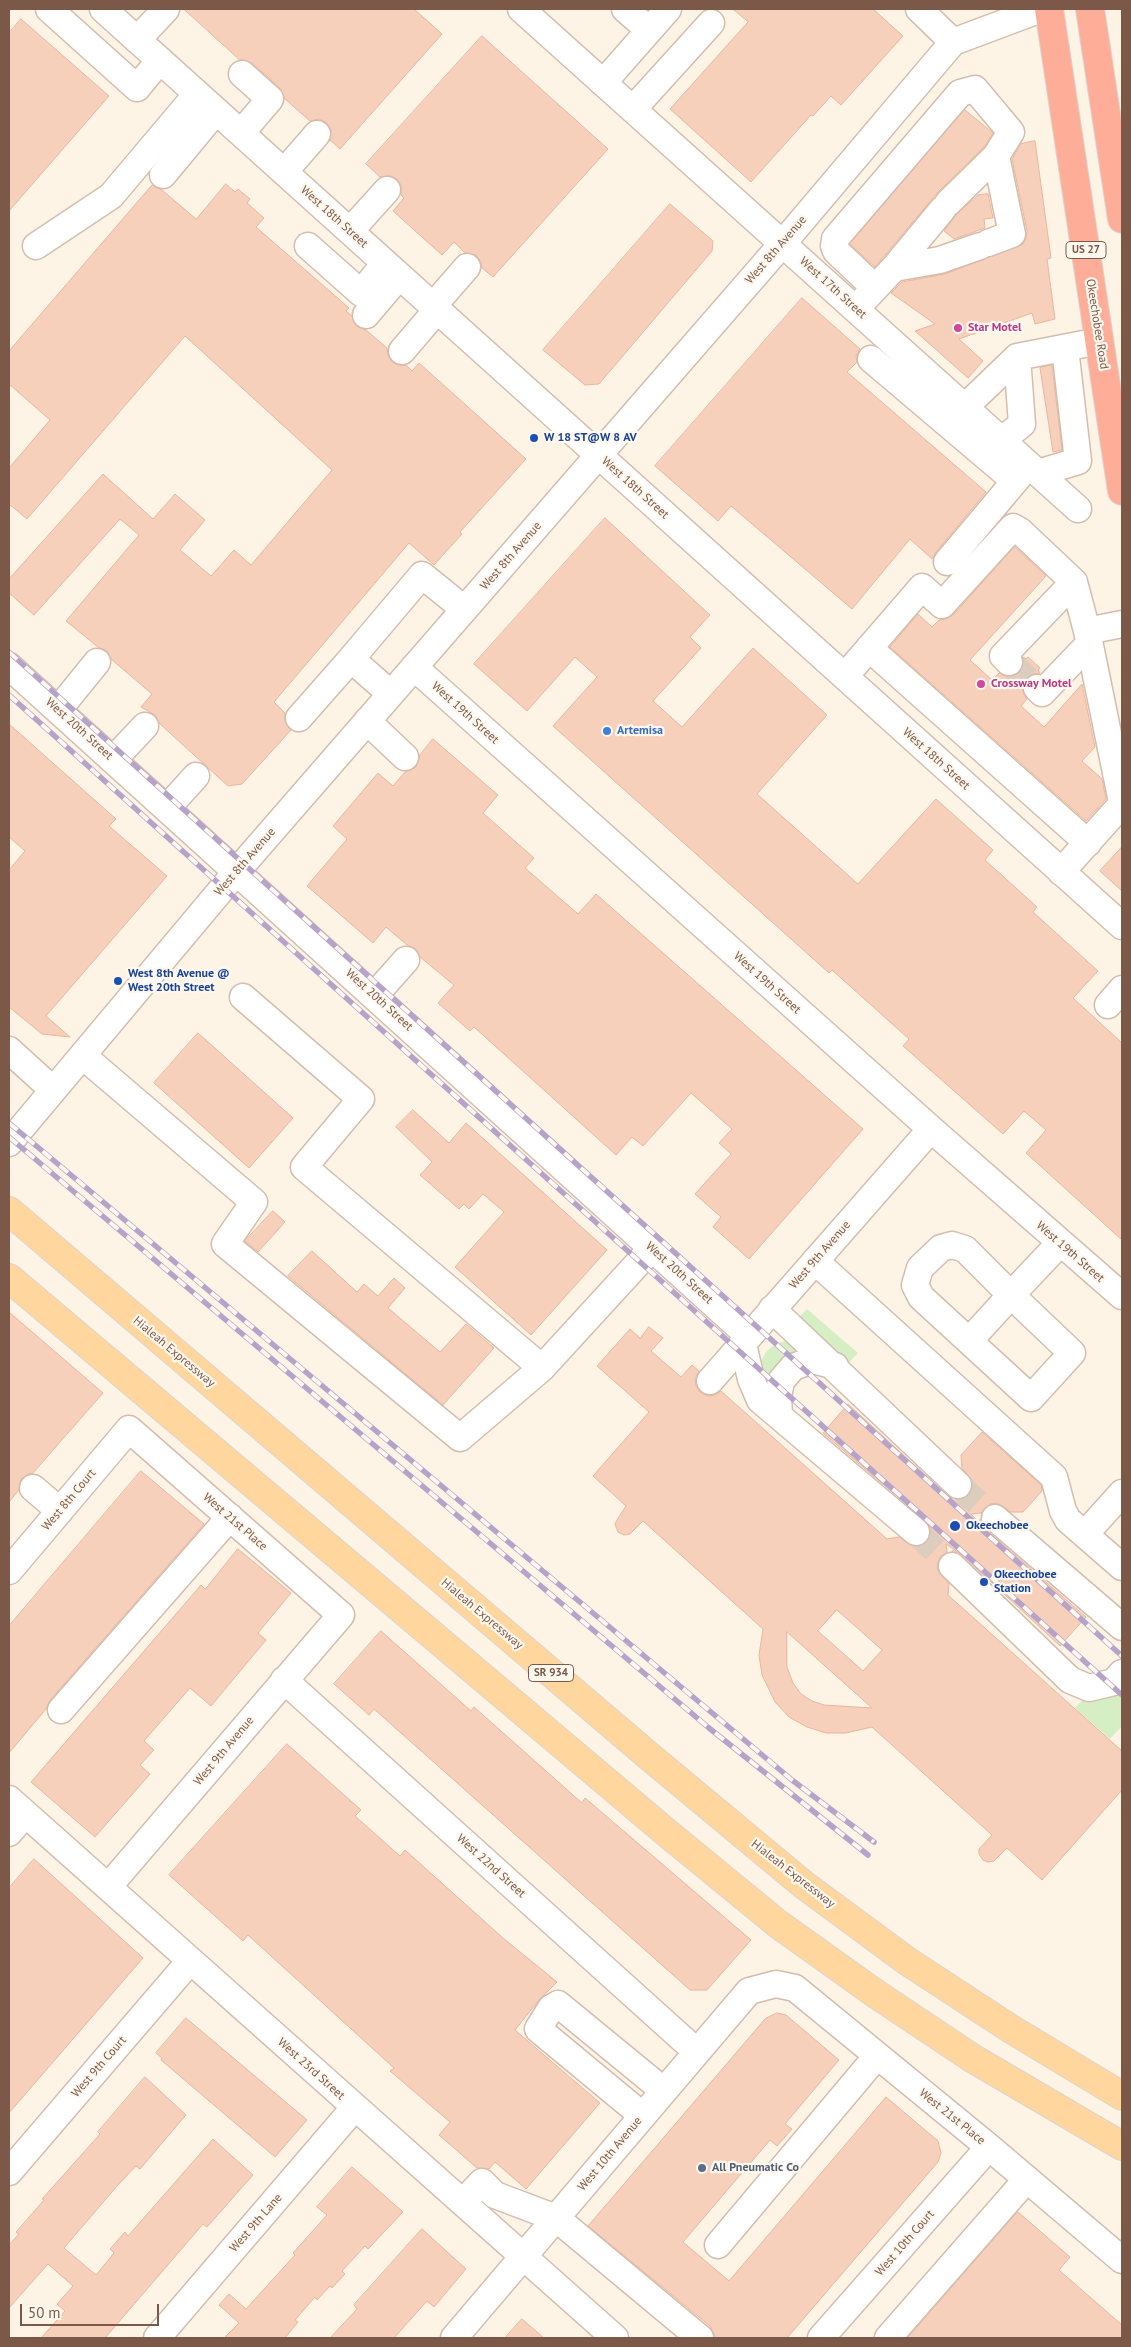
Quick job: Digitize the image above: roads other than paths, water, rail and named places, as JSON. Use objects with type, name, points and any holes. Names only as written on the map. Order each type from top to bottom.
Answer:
[{"type":"highway","name":"Okeechobee Road","points":[[1049,9],[1122,491]]},
{"type":"highway","points":[[1090,9],[1122,219]]},
{"type":"main road","name":"Hialeah Expressway","points":[[9,1211],[650,1757],[804,1885],[939,1982],[1018,2034],[1122,2096]]},
{"type":"main road","points":[[9,1278],[667,1833],[778,1924],[876,1994],[972,2058],[1122,2146]]},
{"type":"street","points":[[49,9],[137,88],[160,60]]},
{"type":"street","name":"West 18th Street","points":[[102,9],[1122,926]]},
{"type":"street","points":[[138,40],[166,9]]},
{"type":"street","name":"West 17th Street","points":[[522,9],[965,406],[1002,440],[1028,473],[1078,508]]},
{"type":"street","points":[[625,9],[649,30]]},
{"type":"street","points":[[604,83],[668,9]]},
{"type":"street","points":[[919,9],[953,42]]},
{"type":"street","name":"West 8th Avenue","points":[[9,1143],[237,871],[783,243],[953,42],[1041,9]]},
{"type":"street","points":[[633,109],[711,23]]},
{"type":"street","points":[[932,66],[960,93]]},
{"type":"street","points":[[241,133],[270,99],[242,74]]},
{"type":"street","points":[[856,309],[874,287],[894,268],[945,206],[996,156],[1011,132],[975,89],[960,93],[835,238],[834,246],[836,251],[874,287]]},
{"type":"street","points":[[163,175],[206,102]]},
{"type":"street","points":[[36,246],[111,196],[206,102]]},
{"type":"street","points":[[284,172],[317,134]]},
{"type":"street","points":[[894,268],[940,260],[1012,234],[996,156]]},
{"type":"street","points":[[840,174],[868,199]]},
{"type":"street","points":[[350,231],[386,190]]},
{"type":"street","points":[[308,246],[362,293],[392,270]]},
{"type":"street","points":[[402,351],[468,267]]},
{"type":"street","points":[[366,315],[392,270]]},
{"type":"street","points":[[965,406],[1016,357],[1099,341]]},
{"type":"street","points":[[947,562],[1028,473],[1078,461],[1066,348]]},
{"type":"street","points":[[1002,440],[1022,424],[1016,357]]},
{"type":"street","points":[[871,359],[1028,473]]},
{"type":"street","points":[[845,676],[922,588],[942,605],[1013,527],[1020,531],[1074,582],[1088,637],[1122,803],[1061,872]]},
{"type":"street","points":[[299,718],[422,575],[464,609]]},
{"type":"street","points":[[1009,662],[1004,656],[1074,582]]},
{"type":"street","points":[[1037,688],[1042,693],[1088,637],[1122,624]]},
{"type":"street","points":[[869,648],[1088,843]]},
{"type":"street","points":[[351,659],[391,694]]},
{"type":"street","points":[[58,710],[97,662]]},
{"type":"street","name":"West 20th Street","points":[[9,666],[652,1248],[746,1340]]},
{"type":"street","name":"West 19th Street","points":[[414,667],[931,1129],[1122,1296]]},
{"type":"street","points":[[367,721],[405,757]]},
{"type":"street","points":[[113,760],[145,726]]},
{"type":"street","points":[[946,768],[972,739]]},
{"type":"street","points":[[167,808],[196,776]]},
{"type":"street","points":[[374,996],[406,960]]},
{"type":"street","points":[[243,997],[361,1099],[304,1167],[542,1368]]},
{"type":"street","points":[[9,1050],[54,1090]]},
{"type":"street","points":[[83,1056],[254,1202],[225,1244],[460,1438],[542,1368],[652,1248]]},
{"type":"street","name":"West 9th Avenue","points":[[710,1381],[931,1129]]},
{"type":"street","points":[[969,1341],[1060,1243]]},
{"type":"street","points":[[952,1245],[965,1249],[1011,1295],[1072,1353],[1031,1398],[922,1297],[915,1285],[920,1268],[941,1248],[952,1245]]},
{"type":"street","points":[[815,1261],[1054,1477],[1063,1511],[1068,1520],[1122,1567]]},
{"type":"street","points":[[772,1309],[835,1366],[958,1485]]},
{"type":"street","points":[[746,1340],[751,1379],[760,1400],[916,1532]]},
{"type":"street","points":[[779,1416],[778,1397],[781,1381],[793,1367],[813,1360],[835,1366]]},
{"type":"street","name":"West 8th Court","points":[[14,1554],[60,1510],[129,1429]]},
{"type":"street","name":"West 21st Place","points":[[129,1429],[341,1615]]},
{"type":"street","points":[[33,1488],[60,1510]]},
{"type":"street","points":[[1085,1534],[1120,1503]]},
{"type":"street","points":[[61,1710],[230,1517]]},
{"type":"street","points":[[995,1518],[1122,1627]]},
{"type":"street","points":[[952,1566],[1070,1680],[1089,1688],[1114,1682],[1122,1673]]},
{"type":"street","name":"West 9th Avenue","points":[[108,1887],[341,1615]]},
{"type":"street","name":"West 22nd Street","points":[[284,1680],[697,2052]]},
{"type":"street","points":[[9,1833],[17,1806]]},
{"type":"street","name":"West 23rd Street","points":[[17,1806],[615,2338]]},
{"type":"street","name":"West 9th Court","points":[[9,2172],[190,1961]]},
{"type":"street","name":"West 21st Place","points":[[776,1984],[794,1988],[989,2147],[1122,2260]]},
{"type":"street","name":"West 10th Avenue","points":[[454,2338],[749,1991],[776,1984]]},
{"type":"street","points":[[643,2116],[538,2029],[551,2008],[558,2004],[664,2091]]},
{"type":"street","points":[[718,2245],[878,2056]]},
{"type":"street","name":"West 9th Lane","points":[[157,2338],[355,2107]]},
{"type":"street","name":"West 10th Court","points":[[822,2338],[989,2147]]},
{"type":"street","points":[[888,2338],[1027,2179]]},
{"type":"street","points":[[463,2202],[482,2182],[495,2195],[556,2218],[700,2338]]},
{"type":"tunnel","points":[[1009,662],[1037,688]]},
{"type":"tunnel","points":[[958,1485],[995,1518]]},
{"type":"tunnel","points":[[916,1532],[952,1566]]},
{"type":"railway","points":[[9,652],[1122,1656]]},
{"type":"railway","points":[[9,695],[1122,1695]]},
{"type":"railway","points":[[9,1123],[792,1780],[874,1842]]},
{"type":"railway","points":[[9,1137],[709,1728],[868,1855]]},
{"type":"place","name":"Star Motel","points":[[958,328]]},
{"type":"place","name":"W 18 ST@W 8 AV","points":[[534,438]]},
{"type":"place","name":"Crossway Motel","points":[[981,684]]},
{"type":"place","name":"Artemisa","points":[[607,731]]},
{"type":"place","name":"West 8th Avenue @ West 20th Street","points":[[118,981]]},
{"type":"place","name":"Okeechobee","points":[[955,1526]]},
{"type":"place","name":"Okeechobee Station","points":[[984,1582]]},
{"type":"place","name":"All Pneumatic Co","points":[[702,2168]]}]
